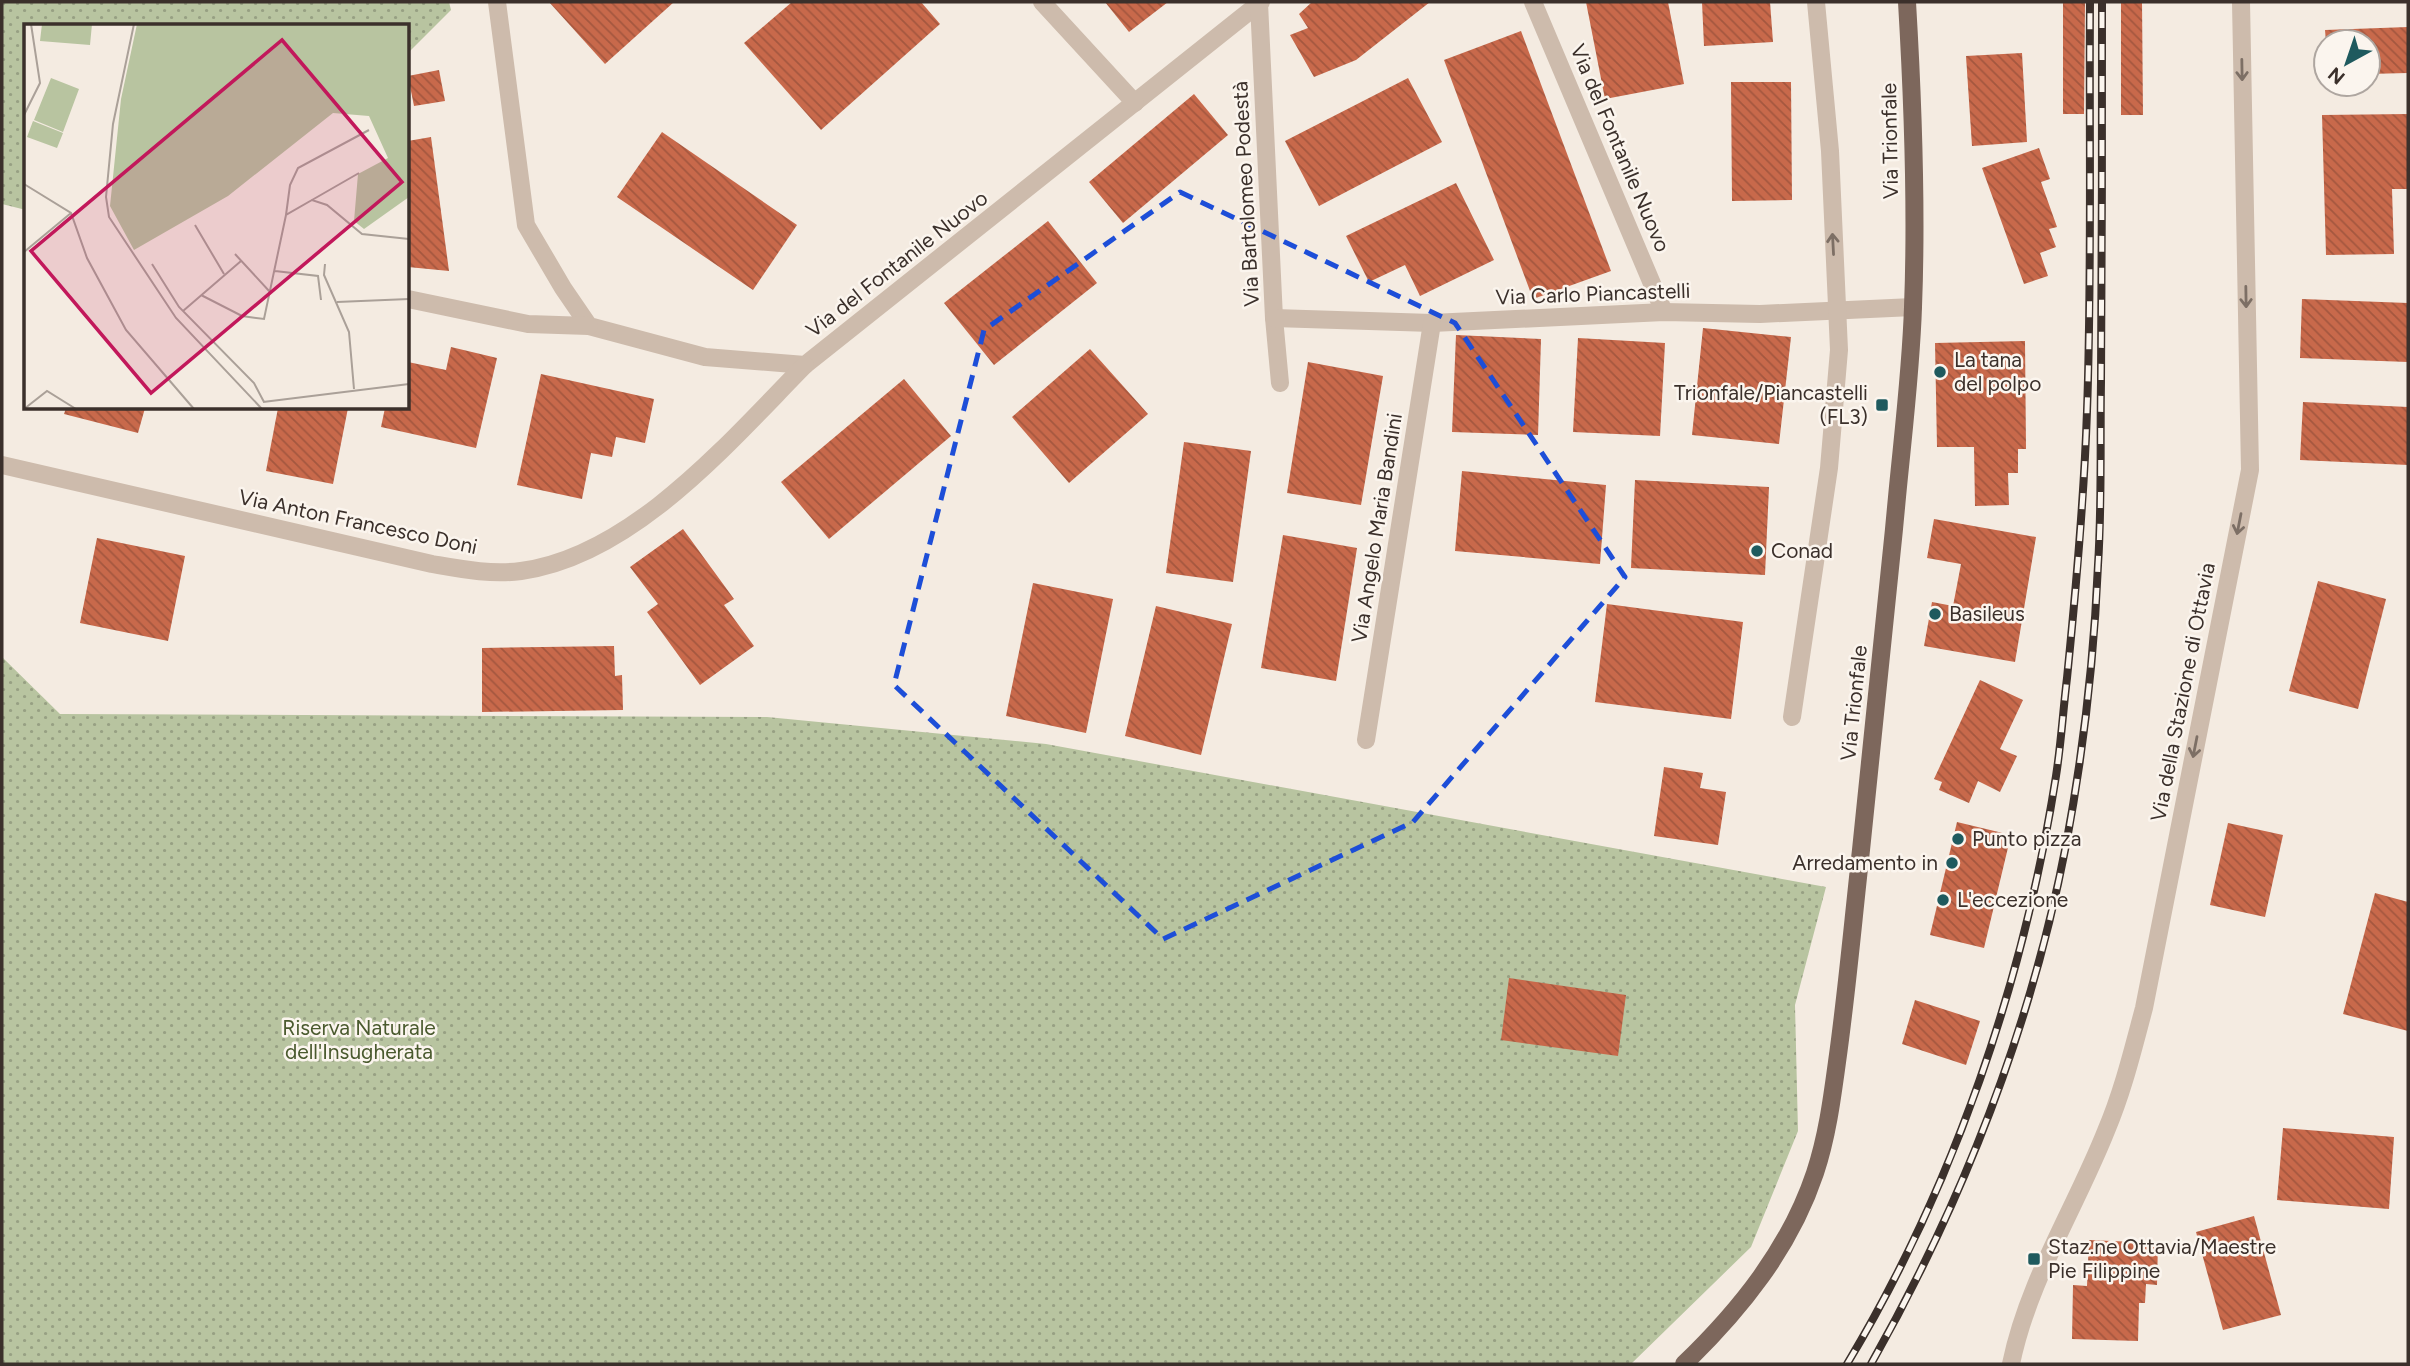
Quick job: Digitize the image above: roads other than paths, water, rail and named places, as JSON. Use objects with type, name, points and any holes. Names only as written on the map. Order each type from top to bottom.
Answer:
[{"type":"main road","name":"Via Trionfale","points":[[1685,1364],[1733,1313],[1767,1269],[1802,1205],[1824,1145],[1842,1023],[1884,642],[1913,307],[1914,209],[1907,2]]},
{"type":"street","points":[[497,2],[526,225],[589,326]]},
{"type":"street","points":[[1042,2],[1135,103]]},
{"type":"street","name":"Via del Fontanile Nuovo","points":[[410,299],[528,324],[589,326],[705,357],[806,365],[1260,2]]},
{"type":"street","name":"Via Bartolomeo Podestà","points":[[1260,2],[1274,318],[1280,383]]},
{"type":"street","name":"Via del Fontanile Nuovo","points":[[1533,2],[1664,312]]},
{"type":"street","points":[[1792,717],[1832,445],[1839,350],[1830,151],[1816,2]]},
{"type":"street","name":"Via della Stazione di Ottavia","points":[[2011,1364],[2031,1296],[2106,1133],[2129,1065],[2144,1007],[2250,470],[2241,2]]},
{"type":"street","name":"Via Carlo Piancastelli","points":[[1274,318],[1432,323],[1664,312],[1760,314],[1913,307]]},
{"type":"street","name":"Via Angelo Maria Bandini","points":[[1366,740],[1432,323]]},
{"type":"street","name":"Via Anton Francesco Doni","points":[[2,465],[432,564],[477,572],[520,571],[561,561],[602,543],[644,516],[711,461],[806,365]]},
{"type":"railway","points":[[1847,1364],[1920,1226],[1952,1154],[1980,1080],[2025,929],[2056,776],[2067,678],[2086,444],[2090,2]]},
{"type":"railway","points":[[1871,1364],[1935,1241],[1990,1113],[2034,981],[2072,811],[2091,671],[2099,542],[2102,2]]},
{"type":"place","name":"La tana del polpo","points":[[1940,372]]},
{"type":"place","name":"Trionfale/Piancastelli (FL3)","points":[[1882,405]]},
{"type":"place","name":"Conad","points":[[1757,551]]},
{"type":"place","name":"Basileus","points":[[1935,614]]},
{"type":"place","name":"Punto pizza","points":[[1958,839]]},
{"type":"place","name":"Arredamento in","points":[[1952,863]]},
{"type":"place","name":"L'eccezione","points":[[1943,900]]},
{"type":"place","name":"Staz.ne Ottavia/Maestre Pie Filippine","points":[[2034,1259]]},
{"type":"park label","name":"Riserva Naturale dell'Insugherata","points":[[359,1040]]}]
